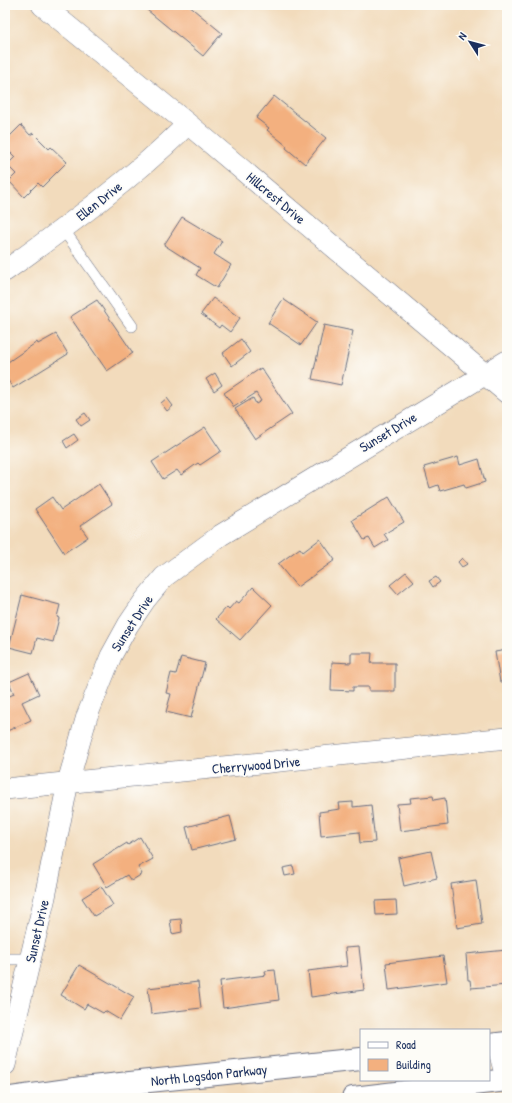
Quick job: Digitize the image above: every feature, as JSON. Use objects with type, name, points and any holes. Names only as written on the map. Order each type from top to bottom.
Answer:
[{"type":"main road","name":"North Logsdon Parkway","points":[[11,1098],[97,1086],[360,1060]]},
{"type":"main road","points":[[353,1098],[507,1080]]},
{"type":"street","name":"Hillcrest Drive","points":[[42,5],[188,124],[507,393]]},
{"type":"street","name":"Ellen Drive","points":[[5,271],[63,229],[133,174],[188,124]]},
{"type":"street","name":"Sunset Drive","points":[[5,1065],[45,897],[68,782],[87,716],[111,656],[128,625],[164,577],[221,535],[507,361]]},
{"type":"street","name":"Cherrywood Drive","points":[[5,789],[307,760],[507,738]]},
{"type":"street","points":[[498,1044],[507,1080]]},
{"type":"lane","points":[[63,229],[132,326]]},
{"type":"lane","points":[[5,959],[30,959]]},
{"type":"building","points":[[151,5],[188,5],[222,33],[203,56],[147,10]]},
{"type":"building","points":[[274,96],[326,138],[305,164],[286,148],[287,146],[267,130],[269,128],[256,118]]},
{"type":"building","points":[[21,125],[30,135],[33,133],[49,149],[51,147],[67,162],[42,187],[38,183],[24,197],[9,181],[16,174],[7,165],[15,157],[5,147],[5,141]]},
{"type":"building","points":[[182,217],[222,241],[214,254],[231,265],[217,288],[196,275],[200,268],[164,245]]},
{"type":"building","points":[[213,298],[240,318],[230,332],[221,325],[219,328],[201,314]]},
{"type":"building","points":[[283,299],[317,322],[301,345],[268,323]]},
{"type":"building","points":[[97,300],[133,353],[107,371],[70,317]]},
{"type":"building","points":[[324,325],[353,331],[341,385],[312,379]]},
{"type":"building","points":[[56,334],[68,354],[13,388],[5,376],[5,364],[37,342],[38,344]]},
{"type":"building","points":[[241,339],[250,352],[232,366],[223,353]]},
{"type":"building","points":[[261,368],[292,414],[255,439],[235,409],[253,398],[256,404],[261,401],[256,393],[234,407],[224,393]]},
{"type":"building","points":[[215,373],[222,385],[214,391],[206,379]]},
{"type":"building","points":[[167,398],[173,406],[167,411],[161,403]]},
{"type":"building","points":[[85,413],[90,420],[81,426],[76,419]]},
{"type":"building","points":[[205,427],[221,451],[200,465],[198,463],[181,475],[177,470],[163,479],[152,462]]},
{"type":"building","points":[[74,434],[78,440],[67,448],[63,441]]},
{"type":"building","points":[[458,457],[460,465],[479,459],[485,482],[466,488],[464,484],[440,491],[438,485],[430,488],[424,467]]},
{"type":"building","points":[[99,484],[112,504],[80,526],[88,537],[64,553],[35,509],[52,497],[61,510]]},
{"type":"building","points":[[389,497],[404,522],[384,534],[388,540],[375,548],[369,538],[364,540],[352,520]]},
{"type":"building","points":[[320,539],[335,560],[297,587],[278,564],[300,548],[303,552]]},
{"type":"building","points":[[462,558],[467,564],[462,567],[458,562]]},
{"type":"building","points":[[406,572],[414,581],[398,594],[390,585]]},
{"type":"building","points":[[436,577],[440,582],[433,587],[429,581]]},
{"type":"building","points":[[253,587],[272,605],[240,640],[216,619],[227,607],[229,609],[236,601],[239,603]]},
{"type":"building","points":[[22,595],[60,605],[57,617],[59,618],[53,642],[37,638],[33,653],[9,647]]},
{"type":"building","points":[[507,650],[507,684],[504,684],[504,682],[500,682],[495,652]]},
{"type":"building","points":[[351,653],[372,653],[371,663],[395,663],[395,691],[369,691],[369,687],[353,687],[353,691],[331,690],[332,662],[351,663]]},
{"type":"building","points":[[181,657],[205,663],[191,718],[166,712],[171,694],[166,693],[171,673],[176,674]]},
{"type":"building","points":[[29,673],[39,694],[22,702],[31,720],[5,732],[5,698],[14,694],[9,682]]},
{"type":"building","points":[[433,796],[434,800],[445,798],[448,825],[400,831],[397,804],[411,803],[410,798]]},
{"type":"building","points":[[353,802],[353,807],[371,805],[375,842],[360,843],[359,832],[321,836],[319,812],[340,809],[339,803]]},
{"type":"building","points":[[230,816],[236,839],[192,850],[186,827]]},
{"type":"building","points":[[140,837],[153,859],[138,867],[142,874],[131,881],[127,875],[107,887],[93,864],[127,843],[128,845]]},
{"type":"building","points":[[431,851],[437,878],[404,886],[398,858]]},
{"type":"building","points":[[293,866],[295,874],[285,876],[283,868]]},
{"type":"building","points":[[476,880],[482,924],[457,928],[451,884]]},
{"type":"building","points":[[101,886],[113,905],[94,916],[82,898]]},
{"type":"building","points":[[396,900],[397,914],[376,915],[375,901]]},
{"type":"building","points":[[181,919],[182,932],[172,934],[170,920]]},
{"type":"building","points":[[359,947],[364,990],[311,997],[308,971],[347,966],[345,948]]},
{"type":"building","points":[[507,950],[507,985],[471,988],[470,980],[468,980],[466,954]]},
{"type":"building","points":[[443,956],[447,982],[389,990],[386,963]]},
{"type":"building","points":[[79,965],[134,997],[120,1020],[105,1011],[103,1013],[87,1004],[84,1009],[61,995]]},
{"type":"building","points":[[275,970],[279,1000],[223,1008],[220,981],[266,975],[265,971]]},
{"type":"building","points":[[198,982],[201,1008],[151,1014],[148,988]]}]
